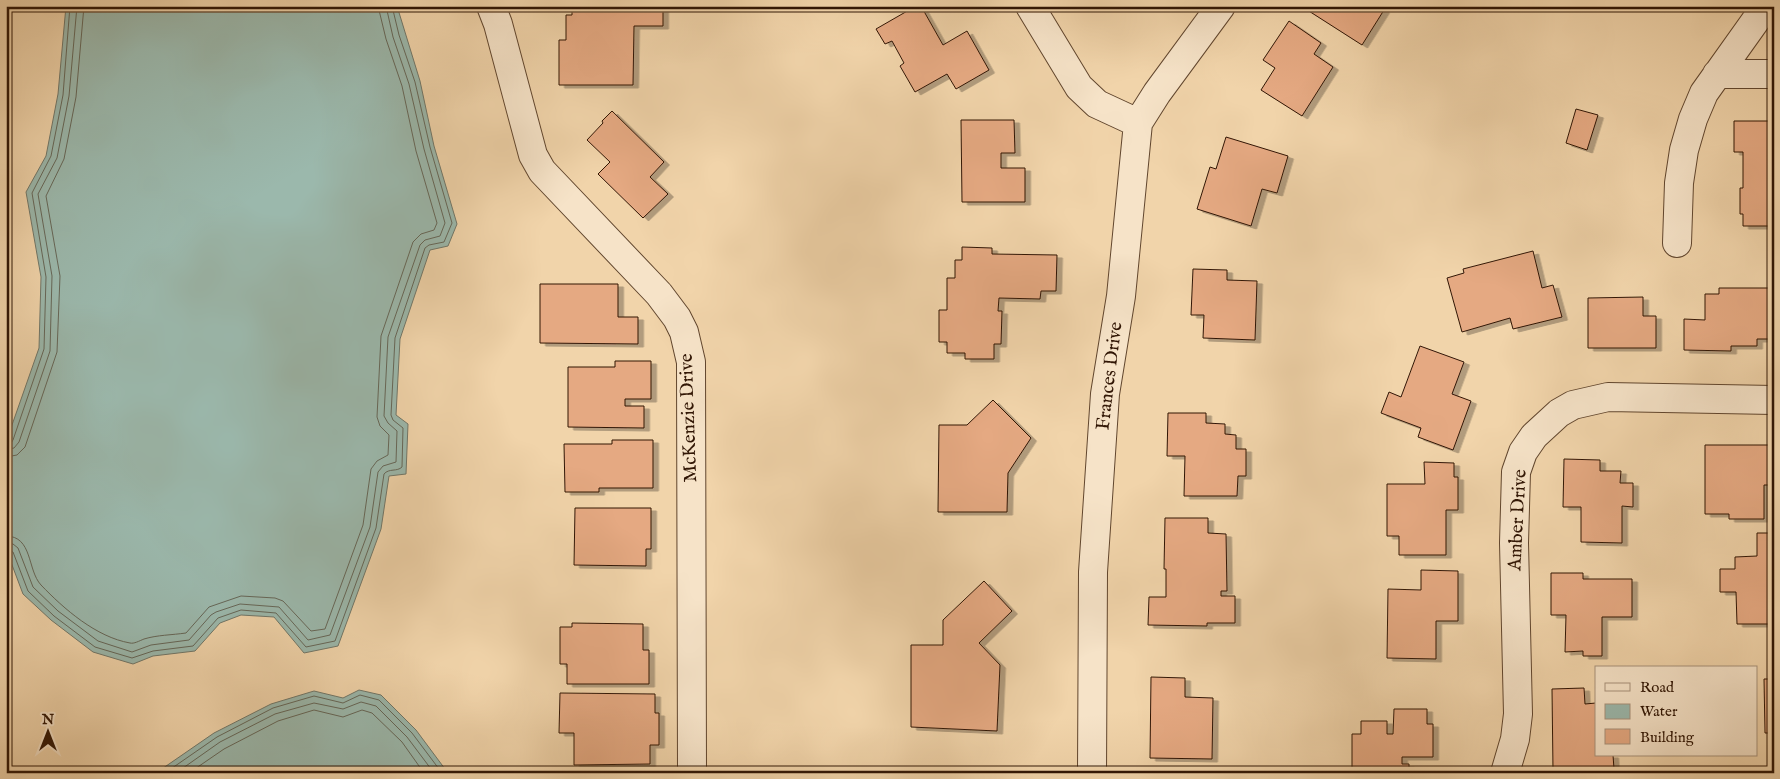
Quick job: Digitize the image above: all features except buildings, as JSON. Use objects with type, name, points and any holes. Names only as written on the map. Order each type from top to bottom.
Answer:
[{"type":"street","name":"McKenzie Drive","points":[[491,6],[498,24],[533,155],[542,171],[659,294],[677,318],[684,332],[691,362],[692,773]]},
{"type":"street","points":[[1030,6],[1079,87],[1097,104],[1138,123]]},
{"type":"street","name":"Frances Drive","points":[[1092,773],[1094,572],[1105,394],[1121,296],[1138,123],[1157,93],[1221,6]]},
{"type":"street","points":[[1677,243],[1677,209],[1684,150],[1693,119],[1704,93],[1766,6]]},
{"type":"street","points":[[1717,74],[1774,74]]},
{"type":"street","name":"Amber Drive","points":[[1506,773],[1515,739],[1518,714],[1514,543],[1516,472],[1523,452],[1534,436],[1559,413],[1573,405],[1588,400],[1608,397],[1774,400]]},
{"type":"water","points":[[66,6],[397,6],[420,81],[434,146],[457,224],[448,246],[430,250],[400,339],[396,415],[408,424],[406,474],[389,476],[381,529],[338,646],[304,653],[274,617],[241,615],[220,623],[195,651],[153,656],[133,664],[93,652],[51,620],[23,594],[6,549],[6,448],[12,425],[39,348],[41,277],[26,192],[46,156],[58,94]]},
{"type":"water","points":[[359,690],[381,695],[416,730],[448,773],[156,773],[214,733],[271,704],[314,691],[343,698]]}]
